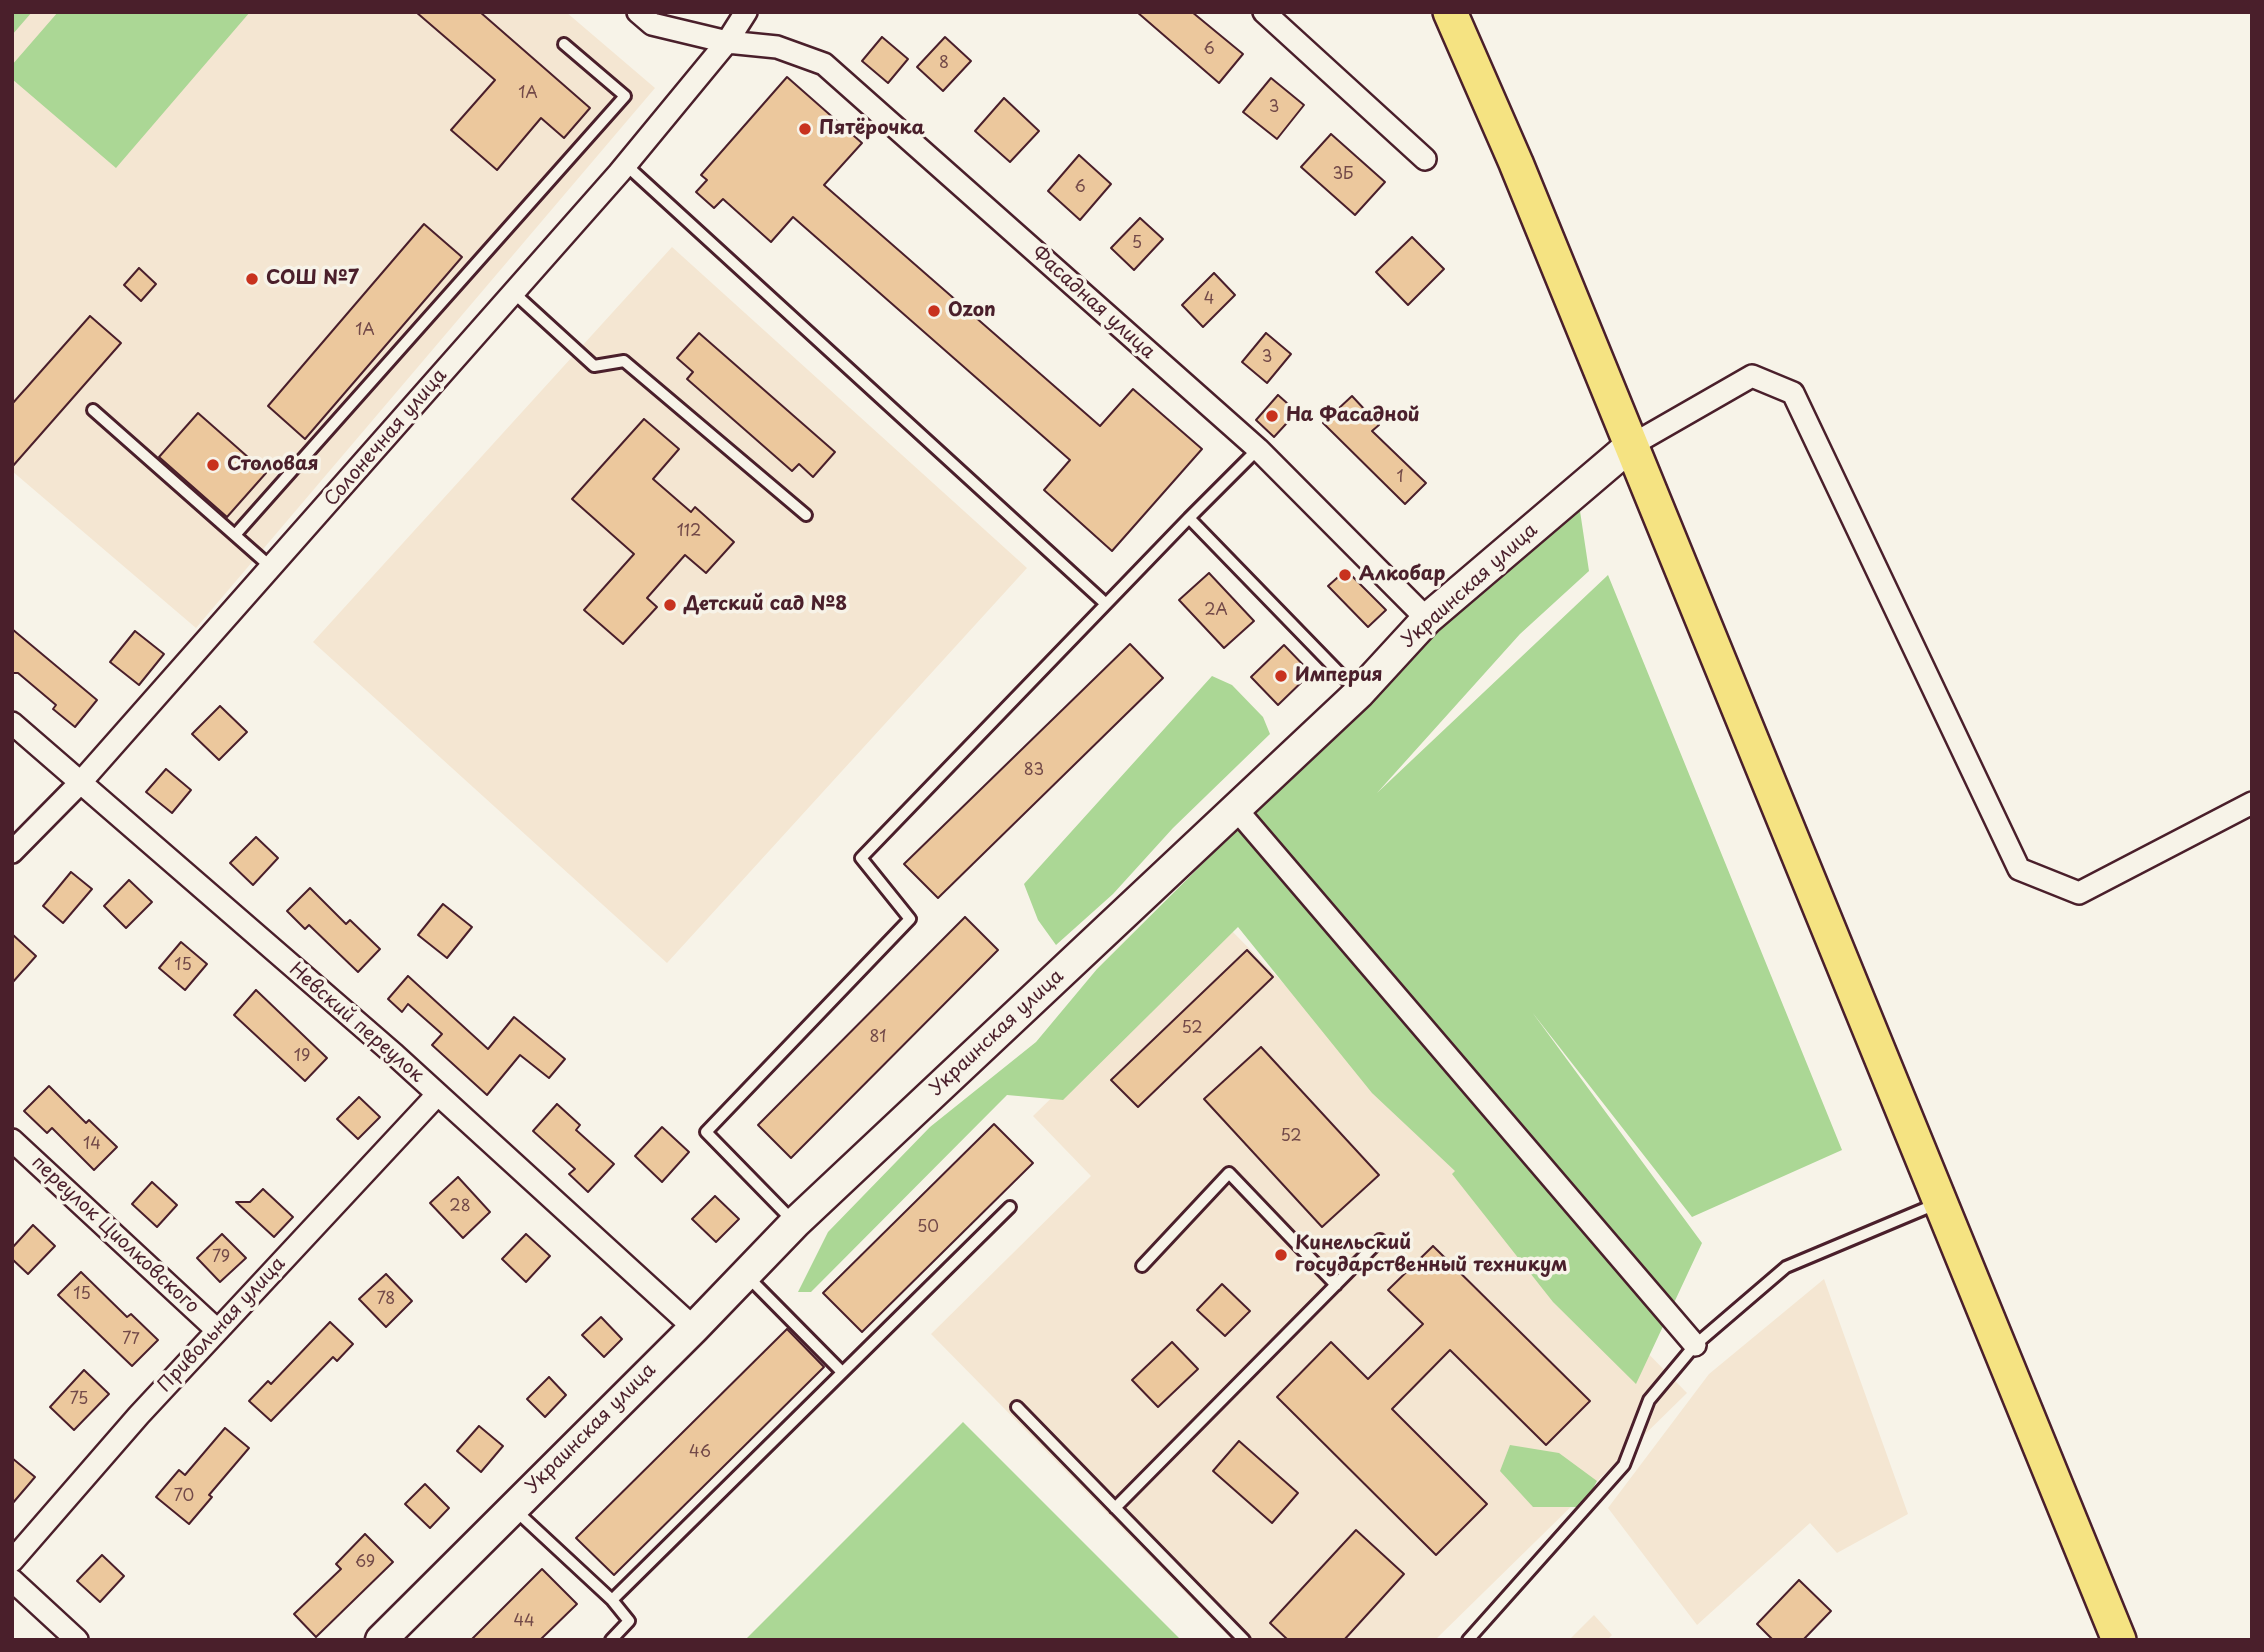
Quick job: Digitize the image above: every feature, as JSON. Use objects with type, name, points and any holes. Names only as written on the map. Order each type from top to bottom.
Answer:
[{"type":"main road","points":[[1450,12],[1516,163],[2114,1626]]},
{"type":"main road","name":"Украинская улица","points":[[381,1640],[694,1328],[795,1223],[1359,694],[1427,619],[1630,446]]},
{"type":"street","name":"Фасадная улица","points":[[638,12],[652,24],[727,42],[777,47],[824,64],[1258,449],[1427,619]]},
{"type":"street","name":"Солонечная улица","points":[[12,852],[80,783],[626,165],[727,42],[747,12]]},
{"type":"street","points":[[1264,12],[1360,103],[1425,159]]},
{"type":"street","points":[[1630,446],[1752,376],[1793,393],[2019,869],[2079,893],[2252,803]]},
{"type":"street","name":"Невский переулок","points":[[12,723],[438,1095],[694,1328]]},
{"type":"street","points":[[1236,809],[1695,1345]]},
{"type":"street","name":"Привольная улица","points":[[12,1561],[139,1415],[438,1095]]},
{"type":"street","name":"переулок Циолковского","points":[[12,1140],[218,1329]]},
{"type":"street","points":[[12,1580],[77,1640]]},
{"type":"lane","points":[[235,535],[625,96],[565,44]]},
{"type":"lane","points":[[626,165],[1106,604]]},
{"type":"lane","points":[[514,293],[594,366],[624,361],[806,515]]},
{"type":"lane","points":[[93,410],[272,568]]},
{"type":"lane","points":[[795,1223],[706,1132],[910,919],[861,858],[1258,449]]},
{"type":"lane","points":[[1189,518],[1359,694]]},
{"type":"lane","points":[[1142,1266],[1229,1173],[1336,1284]]},
{"type":"lane","points":[[1468,1640],[1623,1465],[1649,1401],[1695,1345],[1786,1267],[1942,1202]]},
{"type":"lane","points":[[612,1600],[1010,1207]]},
{"type":"lane","points":[[1115,1508],[1380,1240]]},
{"type":"lane","points":[[745,1274],[842,1372]]},
{"type":"lane","points":[[1017,1407],[1244,1640]]},
{"type":"lane","points":[[512,1507],[612,1600],[629,1621],[611,1640]]},
{"type":"shaded area","name":"СОШ №7","points":[[28,12],[566,12],[655,88],[196,628],[12,471],[12,31]]},
{"type":"shaded area","name":"Детский сад №8","points":[[672,247],[1027,568],[667,963],[313,642]]},
{"type":"shaded area","name":"Кинельский государственный техникум","points":[[1227,926],[1687,1393],[1435,1640],[1232,1640],[931,1334],[1091,1176],[1033,1116]]},
{"type":"shaded area","points":[[1824,1279],[1908,1514],[1837,1553],[1810,1523],[1697,1625],[1608,1508],[1709,1374]]},
{"type":"shaded area","points":[[1594,1615],[1612,1635],[1607,1640],[1569,1640]]},
{"type":"green space","points":[[12,12],[32,12],[12,35]]},
{"type":"green space","points":[[58,12],[250,12],[116,168],[12,79],[12,65]]},
{"type":"green space","points":[[1577,491],[1589,571],[1520,634],[1377,793],[1608,575],[1842,1150],[1692,1217],[1532,1012],[1702,1243],[1636,1384],[1553,1302],[1452,1174],[1455,1171],[1372,1093],[1238,927],[1063,1100],[1007,1095],[811,1292],[798,1292],[828,1232],[930,1127],[1036,1042],[1097,969]]},
{"type":"green space","points":[[1212,676],[1232,685],[1263,717],[1270,734],[1173,828],[1113,894],[1056,945],[1038,920],[1024,884]]},
{"type":"green space","points":[[963,1422],[1181,1640],[745,1640]]},
{"type":"green space","points":[[1510,1445],[1559,1453],[1597,1481],[1583,1507],[1533,1507],[1500,1471]]},
{"type":"building","points":[[416,12],[480,12],[590,108],[564,138],[541,118],[497,170],[451,130],[495,80]]},
{"type":"building","points":[[1137,12],[1192,12],[1243,54],[1219,83]]},
{"type":"building","points":[[882,37],[908,59],[888,83],[862,61]]},
{"type":"building","points":[[945,37],[971,61],[943,91],[917,67]]},
{"type":"building","points":[[787,77],[862,143],[824,185],[1100,426],[1133,389],[1202,449],[1112,551],[1044,490],[1070,460],[793,217],[771,242],[723,199],[714,208],[696,192],[707,180],[701,175]]},
{"type":"building","points":[[1271,78],[1304,105],[1277,139],[1243,112]]},
{"type":"building","points":[[1004,98],[1039,131],[1010,162],[975,131]]},
{"type":"building","points":[[1331,134],[1385,182],[1355,215],[1301,167]]},
{"type":"building","points":[[1079,155],[1111,184],[1080,220],[1048,191]]},
{"type":"building","points":[[1140,218],[1163,239],[1134,270],[1111,248]]},
{"type":"building","points":[[424,224],[462,257],[305,439],[268,406]]},
{"type":"building","points":[[1412,237],[1444,269],[1408,305],[1376,272]]},
{"type":"building","points":[[139,268],[156,284],[141,301],[124,285]]},
{"type":"building","points":[[1214,273],[1235,295],[1203,327],[1182,305]]},
{"type":"building","points":[[90,316],[121,343],[12,467],[12,404]]},
{"type":"building","points":[[699,333],[835,452],[813,477],[799,464],[792,471],[687,379],[693,372],[677,358]]},
{"type":"building","points":[[1266,333],[1291,354],[1267,383],[1242,362]]},
{"type":"building","points":[[1278,395],[1297,412],[1274,437],[1256,420]]},
{"type":"building","points":[[1352,396],[1379,425],[1372,431],[1426,483],[1405,504],[1323,423]]},
{"type":"building","name":"Столовая","points":[[198,413],[266,473],[227,517],[159,457]]},
{"type":"building","points":[[644,419],[679,449],[653,479],[691,512],[695,507],[734,542],[706,573],[685,555],[647,598],[657,607],[623,644],[584,610],[634,554],[572,499]]},
{"type":"building","points":[[1346,570],[1386,610],[1368,627],[1328,586]]},
{"type":"building","points":[[1209,573],[1254,621],[1224,648],[1179,600]]},
{"type":"building","points":[[12,629],[97,700],[75,727],[53,709],[56,705],[18,673],[12,673]]},
{"type":"building","points":[[135,631],[164,654],[139,685],[110,662]]},
{"type":"building","points":[[1130,644],[1163,678],[938,898],[904,864]]},
{"type":"building","points":[[1284,645],[1311,673],[1278,705],[1251,677]]},
{"type":"building","points":[[220,706],[247,732],[219,760],[192,734]]},
{"type":"building","points":[[166,769],[191,790],[172,813],[146,792]]},
{"type":"building","points":[[256,837],[278,858],[253,885],[230,863]]},
{"type":"building","points":[[71,872],[92,889],[63,923],[43,906]]},
{"type":"building","points":[[129,880],[152,902],[126,928],[104,906]]},
{"type":"building","points":[[310,888],[346,924],[350,920],[380,949],[358,972],[309,925],[305,929],[287,911]]},
{"type":"building","points":[[443,904],[472,927],[447,958],[418,935]]},
{"type":"building","points":[[965,917],[998,950],[791,1158],[758,1125]]},
{"type":"building","points":[[12,934],[36,956],[12,983]]},
{"type":"building","points":[[181,942],[207,964],[185,990],[159,968]]},
{"type":"building","points":[[1247,950],[1273,977],[1138,1107],[1111,1080]]},
{"type":"building","points":[[408,976],[488,1049],[514,1017],[565,1059],[549,1078],[520,1055],[487,1095],[432,1045],[442,1034],[408,1004],[402,1012],[388,999]]},
{"type":"building","points":[[256,990],[327,1058],[305,1081],[234,1015]]},
{"type":"building","points":[[1261,1047],[1379,1175],[1322,1227],[1204,1099]]},
{"type":"building","points":[[49,1086],[86,1123],[89,1120],[117,1147],[94,1170],[52,1128],[47,1133],[24,1111]]},
{"type":"building","points":[[359,1097],[380,1117],[358,1139],[337,1119]]},
{"type":"building","points":[[557,1104],[580,1125],[576,1130],[614,1164],[588,1192],[569,1174],[575,1169],[533,1131]]},
{"type":"building","points":[[994,1124],[1033,1163],[862,1332],[823,1293]]},
{"type":"building","points":[[662,1127],[689,1152],[662,1182],[635,1156]]},
{"type":"building","points":[[458,1177],[490,1212],[463,1238],[430,1203]]},
{"type":"building","points":[[152,1182],[177,1205],[157,1227],[132,1204]]},
{"type":"building","points":[[263,1189],[293,1217],[274,1237],[236,1202],[250,1202]]},
{"type":"building","points":[[715,1196],[739,1219],[716,1242],[692,1219]]},
{"type":"building","points":[[33,1225],[55,1246],[28,1274],[12,1259],[12,1248]]},
{"type":"building","points":[[222,1234],[246,1258],[220,1282],[197,1258]]},
{"type":"building","points":[[526,1234],[550,1256],[526,1282],[502,1259]]},
{"type":"building","points":[[1433,1246],[1590,1401],[1546,1445],[1450,1350],[1392,1409],[1487,1504],[1436,1555],[1277,1397],[1331,1342],[1368,1379],[1423,1324],[1388,1290]]},
{"type":"building","points":[[81,1272],[127,1317],[131,1314],[158,1340],[132,1366],[58,1295]]},
{"type":"building","points":[[386,1274],[412,1301],[386,1327],[359,1299]]},
{"type":"building","points":[[1222,1284],[1250,1311],[1225,1336],[1197,1310]]},
{"type":"building","points":[[601,1317],[622,1339],[604,1357],[582,1335]]},
{"type":"building","points":[[330,1322],[353,1344],[337,1361],[333,1357],[271,1421],[249,1401],[268,1381],[271,1384]]},
{"type":"building","points":[[787,1329],[824,1367],[614,1575],[576,1538]]},
{"type":"building","points":[[1172,1342],[1198,1369],[1158,1407],[1132,1380]]},
{"type":"building","points":[[84,1370],[109,1394],[74,1430],[50,1407]]},
{"type":"building","points":[[549,1377],[566,1395],[545,1417],[527,1399]]},
{"type":"building","points":[[479,1426],[503,1446],[481,1472],[457,1451]]},
{"type":"building","points":[[225,1428],[249,1448],[209,1495],[212,1497],[189,1524],[156,1497],[179,1470],[185,1475]]},
{"type":"building","points":[[1239,1441],[1298,1493],[1272,1523],[1213,1471]]},
{"type":"building","points":[[12,1458],[35,1477],[12,1504]]},
{"type":"building","points":[[425,1484],[449,1508],[430,1528],[405,1504]]},
{"type":"building","points":[[1356,1530],[1404,1574],[1344,1640],[1288,1640],[1270,1623]]},
{"type":"building","points":[[365,1534],[393,1562],[316,1637],[294,1614],[341,1569],[336,1564]]},
{"type":"building","points":[[102,1555],[124,1576],[100,1602],[77,1581]]},
{"type":"building","points":[[542,1569],[577,1604],[540,1640],[471,1640]]},
{"type":"building","points":[[1799,1580],[1831,1611],[1803,1640],[1773,1640],[1757,1624]]},
{"type":"place","name":"Пятёрочка","points":[[805,129]]},
{"type":"place","name":"СОШ №7","points":[[252,279]]},
{"type":"place","name":"Ozon","points":[[934,311]]},
{"type":"place","name":"На Фасадной","points":[[1272,416]]},
{"type":"place","name":"Столовая","points":[[213,465]]},
{"type":"place","name":"Алкобар","points":[[1345,575]]},
{"type":"place","name":"Детский сад №8","points":[[670,605]]},
{"type":"place","name":"Империя","points":[[1281,676]]},
{"type":"place","name":"Кинельский государственный техникум","points":[[1281,1255]]}]
